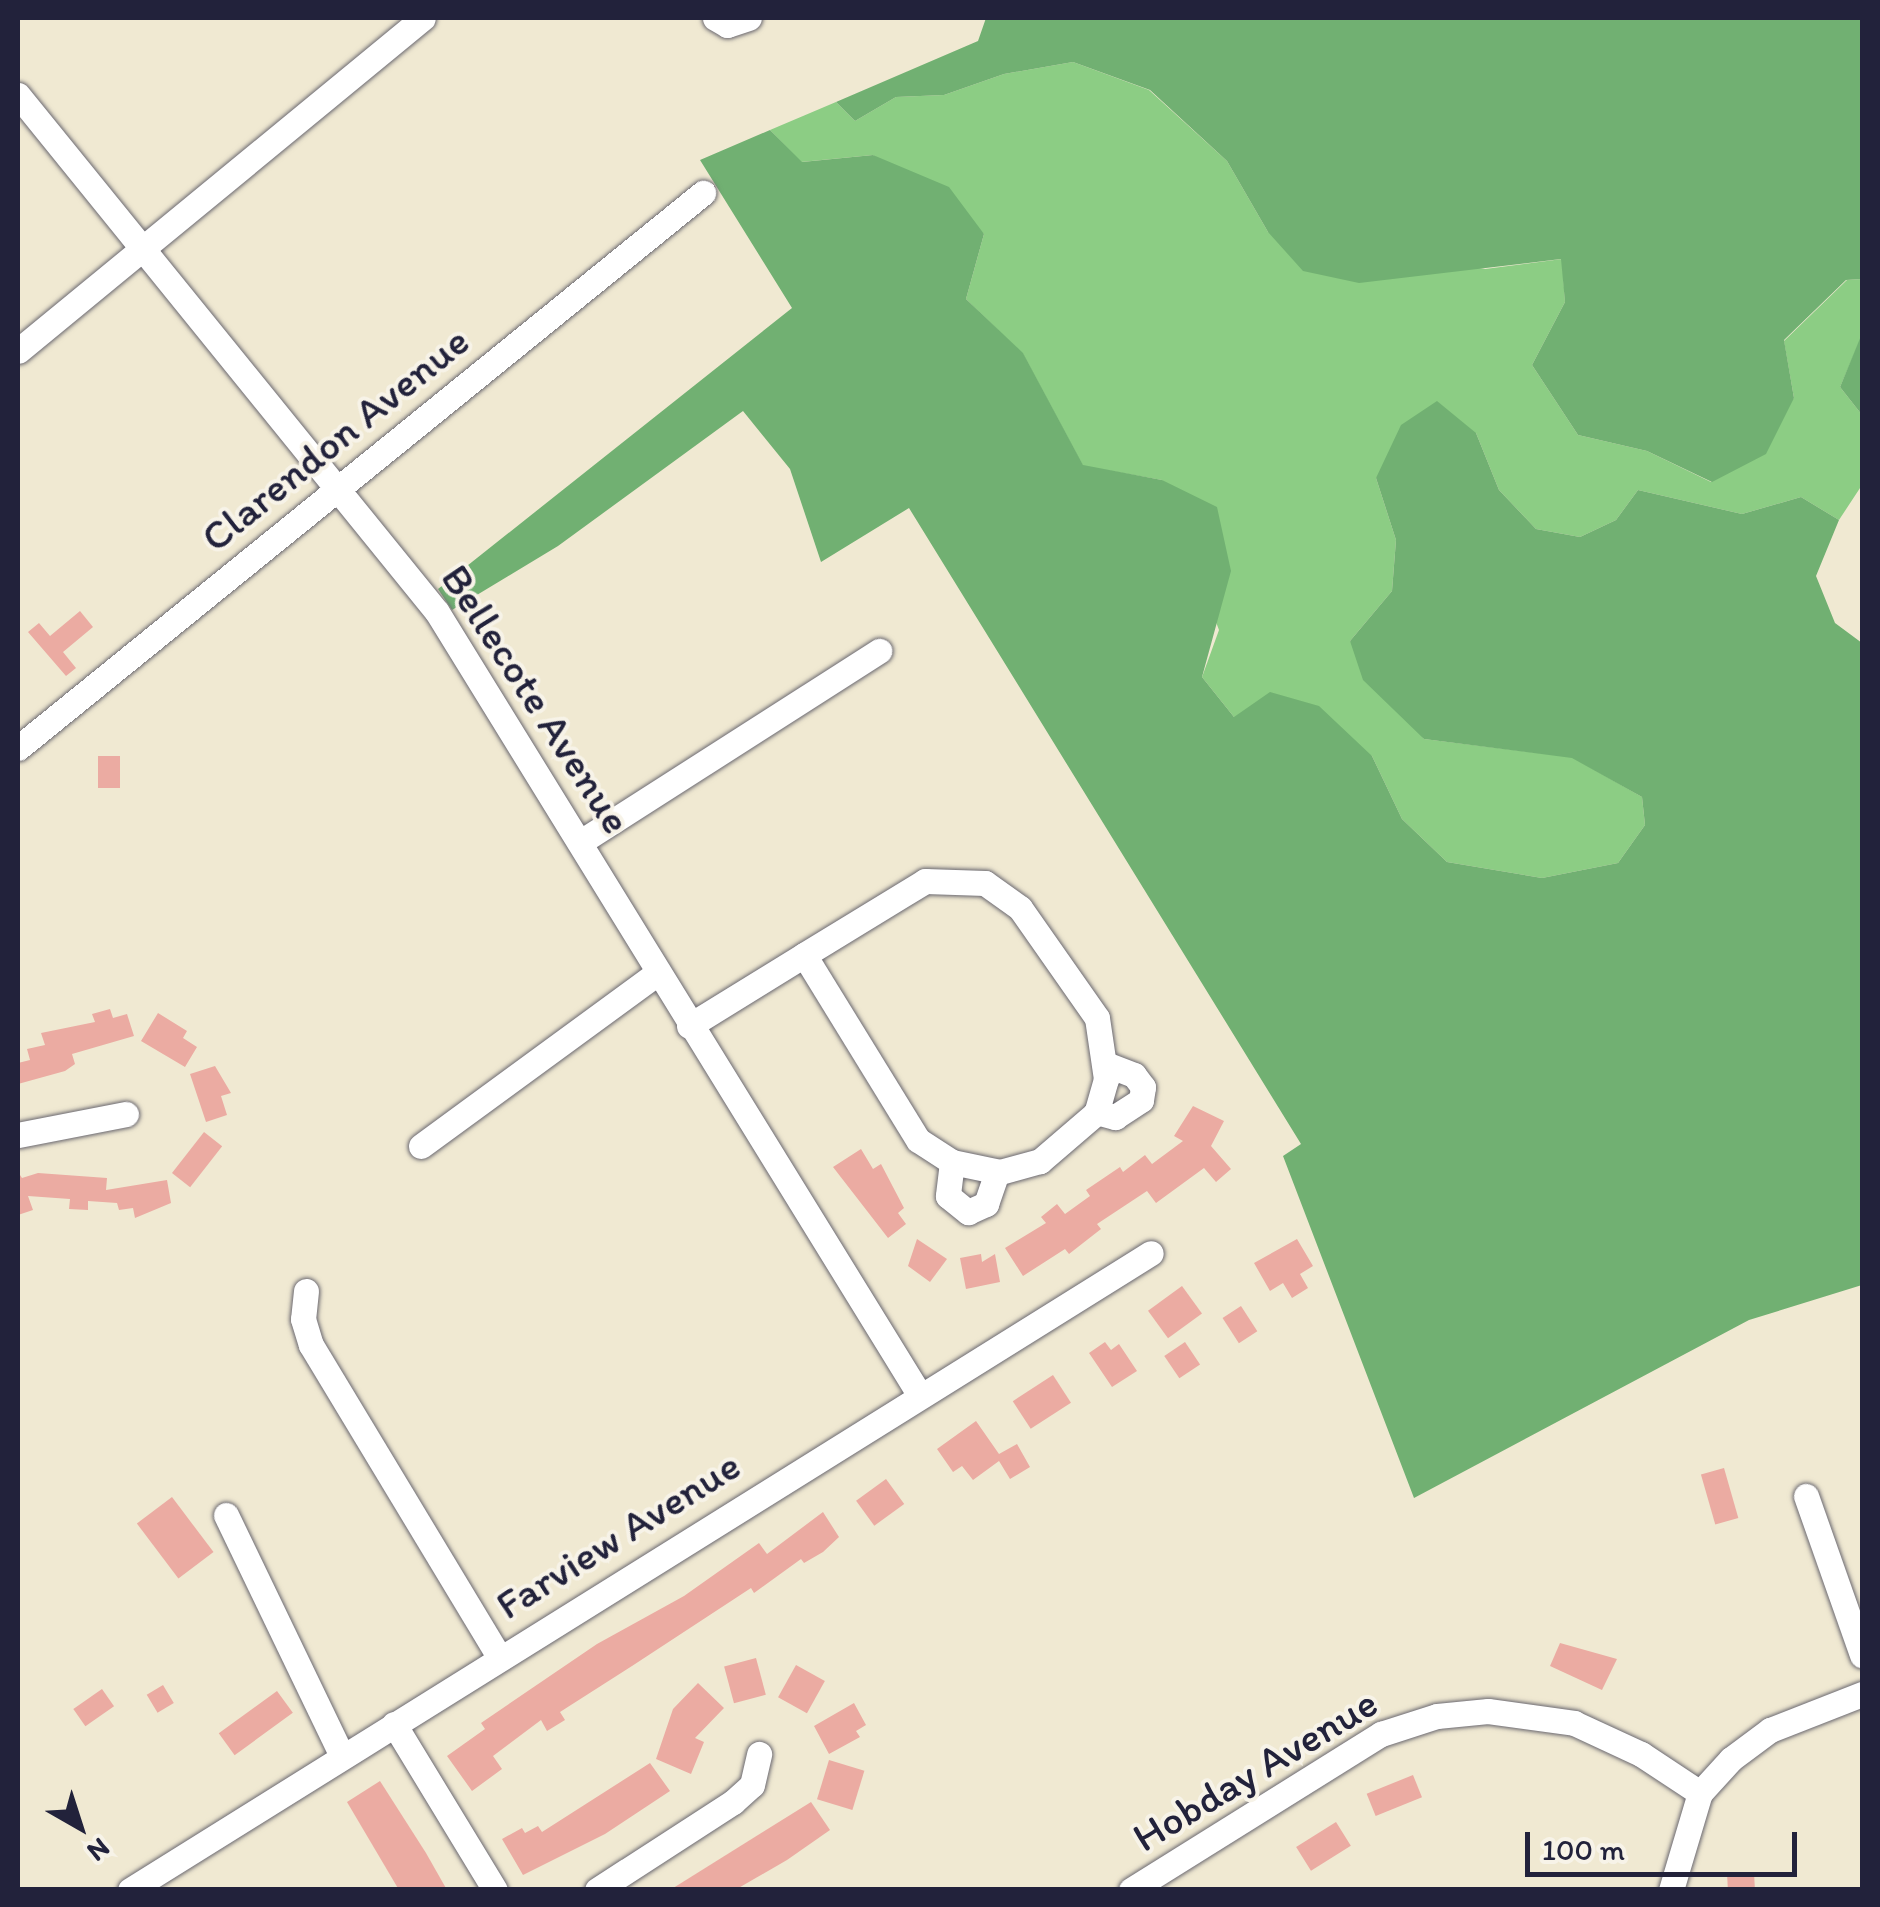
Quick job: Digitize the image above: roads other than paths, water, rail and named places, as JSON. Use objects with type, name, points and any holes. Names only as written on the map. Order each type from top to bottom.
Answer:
[{"type":"street","points":[[18,350],[422,18]]},
{"type":"street","points":[[715,18],[727,24],[750,18]]},
{"type":"street","name":"Bellecote Avenue","points":[[18,94],[340,486],[437,612],[919,1394]]},
{"type":"street","name":"Clarendon Avenue","points":[[18,748],[703,193]]},
{"type":"street","points":[[582,842],[879,652]]},
{"type":"street","points":[[689,1026],[925,881],[985,883],[1020,908],[1052,948],[1097,1018],[1106,1064],[1096,1112],[1086,1128],[1040,1161],[996,1172],[952,1162],[918,1140],[804,956]]},
{"type":"street","points":[[421,1146],[657,973]]},
{"type":"street","points":[[1096,1112],[1115,1117],[1131,1112],[1141,1100],[1143,1087],[1134,1074],[1106,1064]]},
{"type":"street","points":[[18,1135],[126,1114]]},
{"type":"street","points":[[952,1162],[948,1196],[968,1212],[986,1204],[996,1172]]},
{"type":"street","name":"Farview Avenue","points":[[130,1890],[919,1394],[1152,1253]]},
{"type":"street","points":[[306,1291],[303,1318],[311,1345],[499,1657]]},
{"type":"street","points":[[1806,1496],[1862,1655]]},
{"type":"street","points":[[226,1515],[342,1756]]},
{"type":"street","points":[[1672,1890],[1700,1793],[1770,1730],[1862,1694]]},
{"type":"street","name":"Hobday Avenue","points":[[1131,1890],[1381,1734],[1437,1716],[1488,1711],[1574,1723],[1641,1754],[1700,1793]]},
{"type":"street","points":[[394,1724],[495,1890]]},
{"type":"street","points":[[597,1890],[733,1802],[752,1785],[759,1754]]}]
